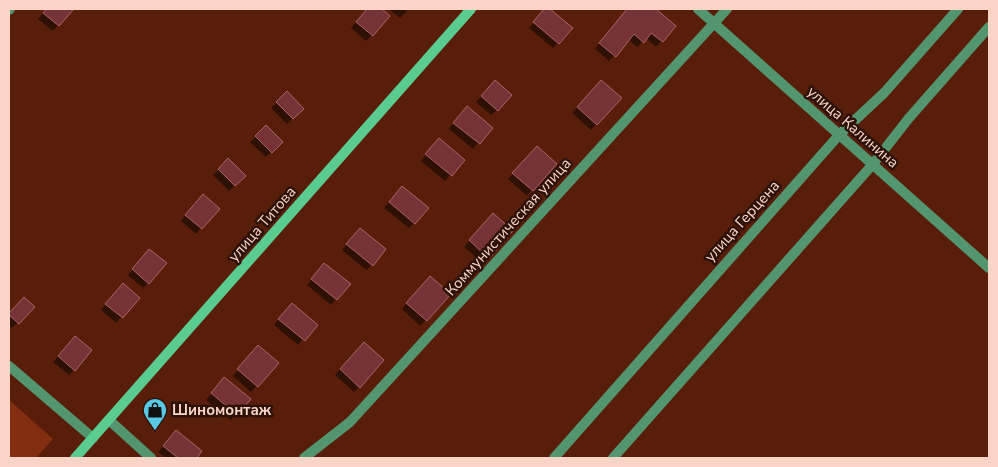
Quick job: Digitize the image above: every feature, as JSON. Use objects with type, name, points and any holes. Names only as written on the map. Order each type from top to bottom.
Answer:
[{"type":"main road","name":"улица Титова","points":[[75,458],[472,9]]},
{"type":"street","name":"улица Калинина","points":[[698,9],[989,268]]},
{"type":"street","name":"Коммунистическая улица","points":[[304,458],[350,422],[727,9]]},
{"type":"street","name":"улица Герцена","points":[[554,458],[839,135],[884,93],[958,9]]},
{"type":"street","points":[[613,458],[873,164],[989,27]]},
{"type":"street","points":[[9,366],[93,438]]},
{"type":"street","points":[[109,420],[151,458]]},
{"type":"shaded area","points":[[9,400],[53,439],[36,458],[9,458]]},
{"type":"building","points":[[46,9],[74,9],[59,26],[43,13]]},
{"type":"building","points":[[367,9],[382,9],[390,16],[373,36],[356,22]]},
{"type":"building","points":[[544,9],[550,9],[573,28],[559,44],[533,22]]},
{"type":"building","points":[[627,9],[656,9],[676,26],[663,42],[651,33],[644,43],[634,34],[616,57],[599,43]]},
{"type":"building","points":[[495,80],[512,95],[498,111],[481,96]]},
{"type":"building","points":[[601,80],[622,98],[597,125],[577,107]]},
{"type":"building","points":[[287,91],[304,109],[293,119],[276,102]]},
{"type":"building","points":[[467,106],[493,128],[480,144],[453,123]]},
{"type":"building","points":[[266,125],[283,142],[272,153],[255,136]]},
{"type":"building","points":[[439,138],[465,160],[452,176],[425,154]]},
{"type":"building","points":[[537,146],[557,164],[533,191],[512,173]]},
{"type":"building","points":[[228,158],[246,176],[235,186],[218,169]]},
{"type":"building","points":[[402,186],[429,208],[415,224],[389,202]]},
{"type":"building","points":[[203,194],[220,209],[202,229],[185,215]]},
{"type":"building","points":[[493,213],[513,231],[489,259],[469,240]]},
{"type":"building","points":[[360,228],[386,249],[373,266],[346,244]]},
{"type":"building","points":[[149,249],[167,263],[149,284],[132,269]]},
{"type":"building","points":[[324,263],[351,284],[337,300],[311,279]]},
{"type":"building","points":[[430,276],[451,294],[427,321],[406,303]]},
{"type":"building","points":[[123,283],[140,298],[123,318],[105,304]]},
{"type":"building","points":[[24,297],[35,307],[19,324],[9,313]]},
{"type":"building","points":[[292,303],[318,325],[305,341],[278,319]]},
{"type":"building","points":[[75,336],[92,350],[75,371],[58,356]]},
{"type":"building","points":[[364,342],[384,360],[360,388],[340,369]]},
{"type":"building","points":[[258,345],[279,363],[258,387],[237,369]]},
{"type":"building","points":[[224,377],[251,399],[237,415],[211,393]]},
{"type":"building","points":[[176,430],[202,451],[197,458],[178,458],[163,446]]},
{"type":"place","name":"Шиномонтаж","points":[[155,431]]}]
